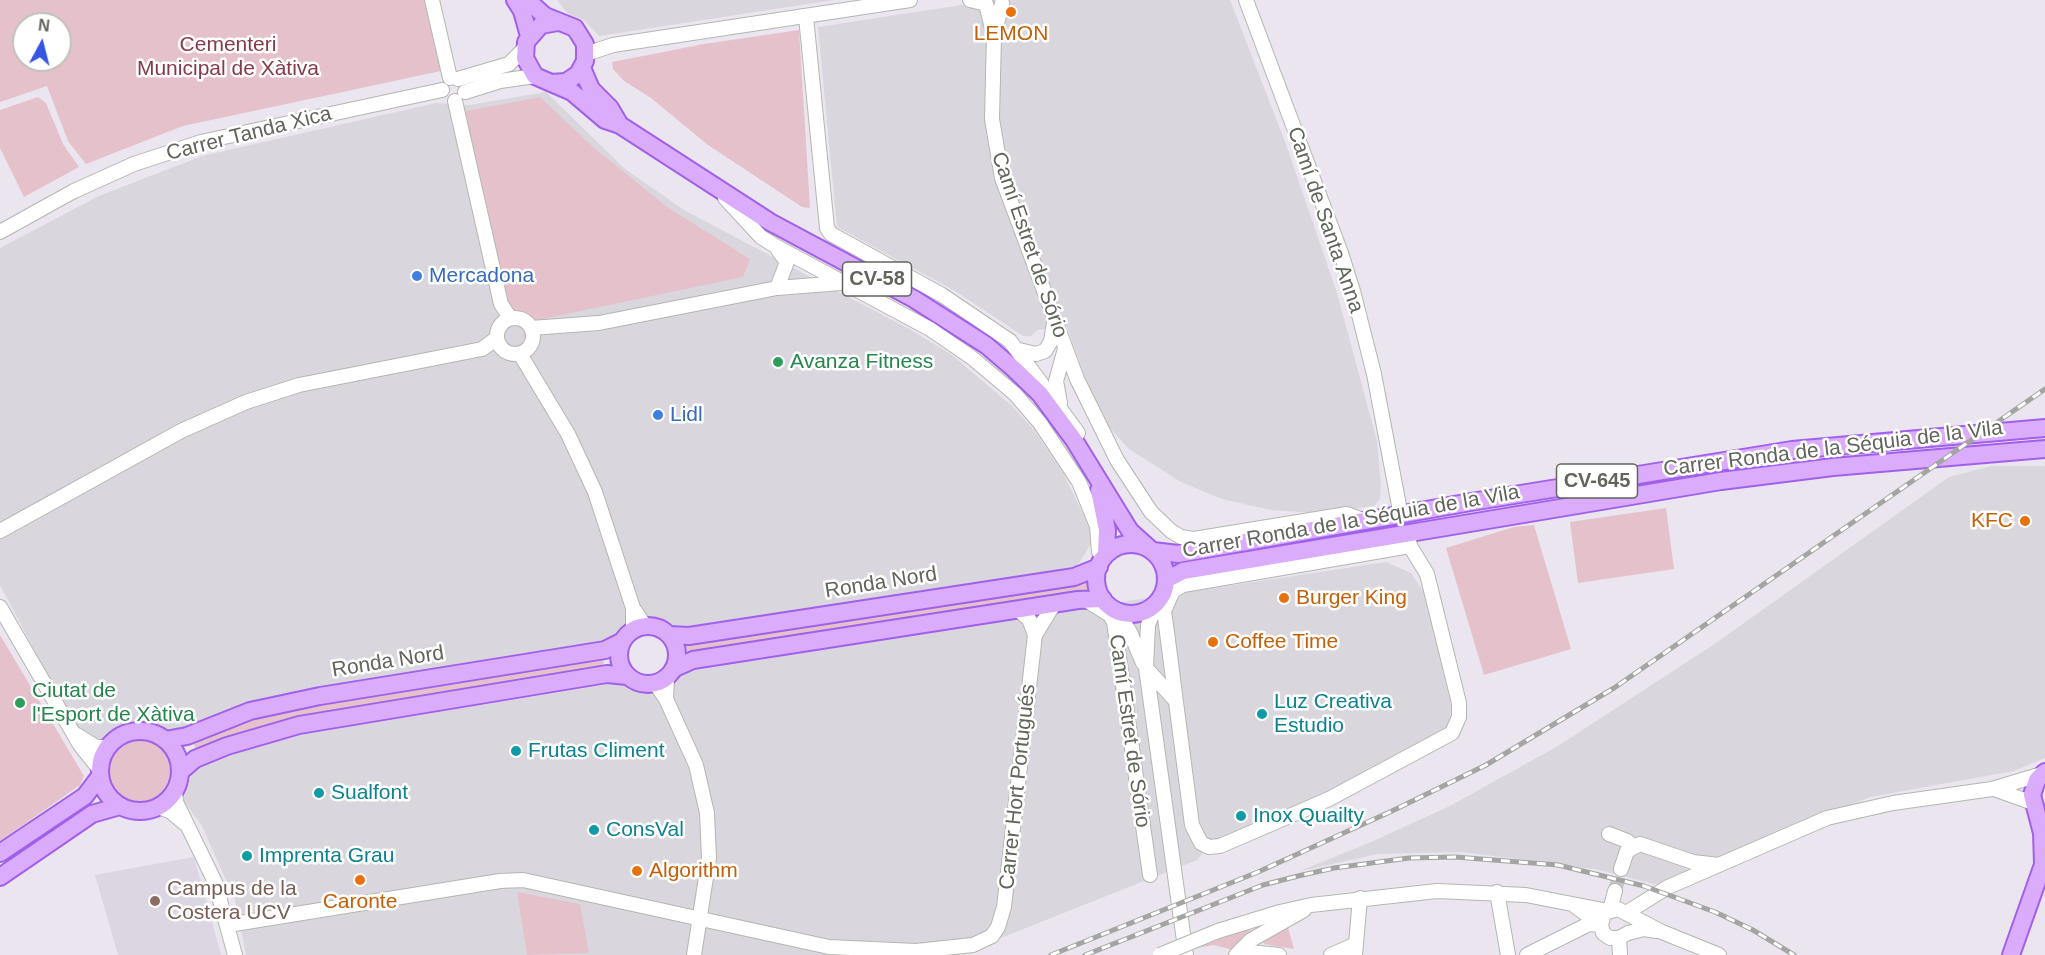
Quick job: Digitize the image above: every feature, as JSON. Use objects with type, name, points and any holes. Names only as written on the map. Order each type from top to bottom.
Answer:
[{"type":"main road","name":"CV-58","points":[[620,125],[591,89],[585,55],[575,28],[558,22],[526,1],[522,11],[527,42],[525,58],[535,76],[572,93],[605,120],[620,125],[770,222],[914,299],[986,345],[1040,394],[1067,429],[1130,531],[1151,550]]},
{"type":"main road","points":[[527,42],[542,25],[558,22]]},
{"type":"main road","points":[[551,83],[572,78],[585,55]]},
{"type":"main road","name":"Carrer Ronda de la Séquia de la Vila","points":[[1151,550],[1178,554],[1792,450],[2045,428]]},
{"type":"main road","name":"Carrer Ronda de la Séquia de la Vila","points":[[1172,583],[1183,571],[1409,540],[1764,475],[1990,451],[2045,449]]},
{"type":"main road","name":"CV-58","points":[[1096,478],[1106,520],[1102,562]]},
{"type":"main road","name":"CV-645","points":[[1102,562],[1124,545],[1144,546],[1151,550]]},
{"type":"main road","points":[[633,633],[619,660],[627,675],[635,681],[665,677],[693,660],[1017,609],[1054,604],[1102,603],[1137,613],[1157,602],[1172,583],[1151,550]]},
{"type":"main road","points":[[1102,562],[1096,578],[1102,603]]},
{"type":"main road","name":"Ronda Nord","points":[[669,635],[689,636],[1074,577],[1102,562]]},
{"type":"main road","name":"CV-645","points":[[633,633],[654,627],[669,635]]},
{"type":"main road","name":"Ronda Nord","points":[[165,740],[187,736],[250,711],[320,696],[605,650],[633,633]]},
{"type":"main road","points":[[665,677],[677,651],[669,635]]},
{"type":"main road","points":[[180,772],[195,759],[226,746],[299,725],[607,674],[627,675]]},
{"type":"main road","points":[[0,853],[85,796],[100,773],[108,747],[124,734],[146,731],[165,740],[174,749],[180,772],[175,791],[158,807],[139,811],[120,806],[110,798],[100,773]]},
{"type":"main road","points":[[2011,955],[2044,861],[2042,832],[2033,787],[2043,773]]},
{"type":"main road","points":[[0,877],[92,814],[120,806]]},
{"type":"street","points":[[432,0],[454,78],[464,84],[460,96],[501,304],[510,318],[522,320],[531,328],[532,340],[526,351],[520,354],[507,353],[496,338]]},
{"type":"street","points":[[585,55],[613,45],[910,0]]},
{"type":"street","points":[[970,0],[994,6],[1004,2]]},
{"type":"street","name":"Camí de Santa Anna","points":[[1246,0],[1341,253],[1353,291],[1374,374],[1401,516]]},
{"type":"street","name":"Camí Estret de Sório","points":[[984,2],[993,36]]},
{"type":"street","name":"Camí Estret de Sório","points":[[1004,2],[993,36],[991,97],[997,158],[1017,223],[1054,321],[1077,379],[1109,444]]},
{"type":"street","points":[[806,17],[824,216],[831,234],[942,295],[997,331],[1018,350],[1060,402],[1092,458],[1107,494]]},
{"type":"street","points":[[527,42],[509,64],[445,81],[442,90],[448,100],[500,81],[535,76]]},
{"type":"street","name":"Carrer Tanda Xica","points":[[0,232],[74,191],[134,164],[201,142],[442,90]]},
{"type":"street","points":[[718,190],[761,237],[777,248],[902,313],[953,344],[990,372],[1026,406],[1053,442],[1085,494],[1097,526],[1102,562]]},
{"type":"street","points":[[777,248],[787,262],[777,288]]},
{"type":"street","points":[[531,328],[600,323],[777,288],[843,283]]},
{"type":"street","points":[[0,531],[181,431],[246,402],[299,385],[482,350],[496,338],[500,326],[510,318]]},
{"type":"street","points":[[1018,350],[1036,354],[1045,351],[1051,341],[1054,321]]},
{"type":"street","points":[[1060,402],[1057,376],[1065,349]]},
{"type":"street","points":[[520,354],[568,434],[595,492],[633,608],[633,633]]},
{"type":"street","points":[[1060,402],[1064,381],[1077,379]]},
{"type":"street","name":"Carrer Ronda de la Séquia de la Vila","points":[[1109,444],[1145,504],[1171,531],[1181,537],[1194,539],[1347,514],[1368,522]]},
{"type":"street","points":[[1172,583],[1173,591],[1164,611],[1192,825],[1197,839],[1205,846],[1220,846],[1329,799],[1438,742],[1455,729],[1459,717],[1459,703],[1427,574],[1409,540]]},
{"type":"street","name":"Carrer Ronda de la Séquia de la Vila","points":[[1172,583],[1229,578],[1409,540]]},
{"type":"street","points":[[1210,567],[1229,578]]},
{"type":"street","points":[[1157,602],[1148,625],[1146,671],[1186,955]]},
{"type":"street","points":[[1102,603],[1130,632],[1146,671],[1175,700]]},
{"type":"street","name":"Camí Estret de Sório","points":[[1102,603],[1114,622],[1149,875]]},
{"type":"street","name":"Carrer Hort Portugués","points":[[701,920],[856,951],[942,950],[973,945],[992,936],[998,927],[1004,907],[1035,635],[1054,604]]},
{"type":"street","points":[[0,607],[100,773]]},
{"type":"street","points":[[1017,609],[1029,619],[1035,635]]},
{"type":"street","points":[[665,677],[666,699],[696,765],[707,813],[709,858],[694,955]]},
{"type":"street","points":[[75,734],[96,747],[108,747]]},
{"type":"street","points":[[1627,914],[1668,887],[1827,818],[1856,810],[1992,789],[2043,773]]},
{"type":"street","points":[[1992,789],[2038,812]]},
{"type":"street","points":[[175,791],[176,802],[209,867],[236,955]]},
{"type":"street","points":[[158,807],[170,811],[189,827]]},
{"type":"street","points":[[1609,834],[1628,841],[1632,846]]},
{"type":"street","points":[[1621,869],[1627,851],[1632,846],[1640,844],[1692,862],[1721,865]]},
{"type":"street","points":[[1668,887],[1670,880],[1690,870],[1692,862]]},
{"type":"street","points":[[228,925],[500,880],[523,880],[701,920]]},
{"type":"street","points":[[1160,955],[1218,931],[1280,912],[1360,898],[1437,891],[1497,892],[1565,901],[1609,910],[1618,909],[1662,932],[1719,955]]},
{"type":"street","points":[[1600,925],[1602,917],[1609,910],[1615,891]]},
{"type":"street","points":[[1497,892],[1508,955]]},
{"type":"street","points":[[1331,955],[1355,950],[1360,898]]},
{"type":"street","points":[[1565,901],[1600,925],[1606,936],[1623,936],[1644,929],[1662,932]]},
{"type":"street","points":[[1238,953],[1251,940],[1311,905]]},
{"type":"street","points":[[1620,955],[1623,936],[1631,923],[1627,914]]},
{"type":"street","points":[[1527,955],[1589,924],[1600,925]]},
{"type":"street","points":[[1238,953],[1270,954]]},
{"type":"shaded area","points":[[557,0],[834,0],[599,36],[584,20],[567,13]]},
{"type":"shaded area","points":[[994,0],[1230,0],[1287,147],[1337,293],[1377,441],[1381,486],[1380,499],[1374,506],[1317,513],[1271,510],[1222,499],[1181,482],[1129,449],[1108,426],[1089,388],[1067,327],[1037,330],[1031,336],[1023,336],[957,292],[837,227],[818,27]]},
{"type":"shaded area","points":[[546,92],[625,169],[684,210],[911,330],[952,355],[1013,407],[1034,430],[1063,473],[1091,530],[1094,539],[1077,566],[676,634],[653,619],[637,621],[616,632],[608,644],[288,694],[220,714],[170,735],[144,725],[131,726],[113,732],[96,743],[75,727],[0,585],[0,248],[99,196],[202,156],[436,103],[469,105]]},
{"type":"shaded area","points":[[1991,466],[2045,466],[2045,758],[2014,771],[1870,797],[1658,885],[1595,869],[1462,852],[1378,854],[1300,871],[1450,806],[1558,746],[1716,643],[1949,477]]},
{"type":"shaded area","points":[[1386,562],[1411,573],[1424,593],[1450,701],[1448,728],[1320,795],[1211,844],[1197,860],[958,955],[246,955],[235,900],[202,826],[183,800],[193,770],[257,746],[308,733],[1088,607]]},
{"type":"shaded area","name":"Campus de la Costera UCV","points":[[194,857],[221,955],[118,955],[95,875]]},
{"type":"green space","name":"Cementeri Municipal de Xàtiva","points":[[0,0],[424,0],[441,71],[183,126],[86,164],[68,141],[47,86],[0,102]]},
{"type":"green space","points":[[799,30],[810,208],[802,207],[708,145],[651,98],[624,81],[613,69],[612,62],[704,44]]},
{"type":"green space","points":[[38,97],[46,103],[63,144],[79,167],[24,197],[0,148],[0,110]]},
{"type":"green space","points":[[540,97],[592,146],[667,207],[750,259],[743,277],[528,322],[519,321],[510,313],[461,112]]},
{"type":"green space","points":[[1666,508],[1674,569],[1578,583],[1570,522]]},
{"type":"green space","points":[[1380,525],[1381,533],[1202,563],[1201,555]]},
{"type":"green space","points":[[1534,525],[1571,649],[1484,675],[1446,548],[1514,527]]},
{"type":"green space","points":[[1086,578],[1087,593],[684,659],[682,643]]},
{"type":"green space","name":"Ciutat de l'Esport de Xàtiva","points":[[0,635],[84,776],[80,785],[0,841]]},
{"type":"green space","points":[[603,654],[604,670],[197,753],[192,739],[247,718],[304,703]]},
{"type":"green space","points":[[146,738],[164,747],[171,758],[173,771],[171,784],[164,795],[153,802],[134,804],[116,795],[109,784],[107,765],[116,747],[127,740]]},
{"type":"green space","points":[[517,892],[580,904],[589,953],[527,955]]},
{"type":"green space","points":[[1287,924],[1294,949],[1264,944],[1263,940]]},
{"type":"green space","points":[[1255,925],[1233,950],[1214,945],[1197,948]]},
{"type":"tunnel","points":[[1615,891],[1621,869]]},
{"type":"railway","points":[[1051,955],[1258,872],[1486,765],[1614,688],[2045,389]]},
{"type":"railway","points":[[1085,955],[1263,885],[1334,868],[1409,858],[1455,857],[1558,865],[1644,886],[1715,912],[1753,930],[1794,955]]},
{"type":"place","name":"LEMON","points":[[1011,12]]},
{"type":"place","name":"Mercadona","points":[[417,276]]},
{"type":"place","name":"Avanza Fitness","points":[[778,362]]},
{"type":"place","name":"Lidl","points":[[658,415]]},
{"type":"place","name":"KFC","points":[[2025,521]]},
{"type":"place","name":"Burger King","points":[[1284,598]]},
{"type":"place","name":"Coffee Time","points":[[1213,642]]},
{"type":"place","name":"Ciutat de l'Esport de Xàtiva","points":[[20,703]]},
{"type":"place","name":"Luz Creativa Estudio","points":[[1262,714]]},
{"type":"place","name":"Frutas Climent","points":[[516,751]]},
{"type":"place","name":"Sualfont","points":[[319,793]]},
{"type":"place","name":"Inox Quailty","points":[[1241,816]]},
{"type":"place","name":"ConsVal","points":[[594,830]]},
{"type":"place","name":"Imprenta Grau","points":[[247,856]]},
{"type":"place","name":"Algorithm","points":[[637,871]]},
{"type":"place","name":"Caronte","points":[[360,880]]},
{"type":"place","name":"Campus de la Costera UCV","points":[[155,901]]}]
